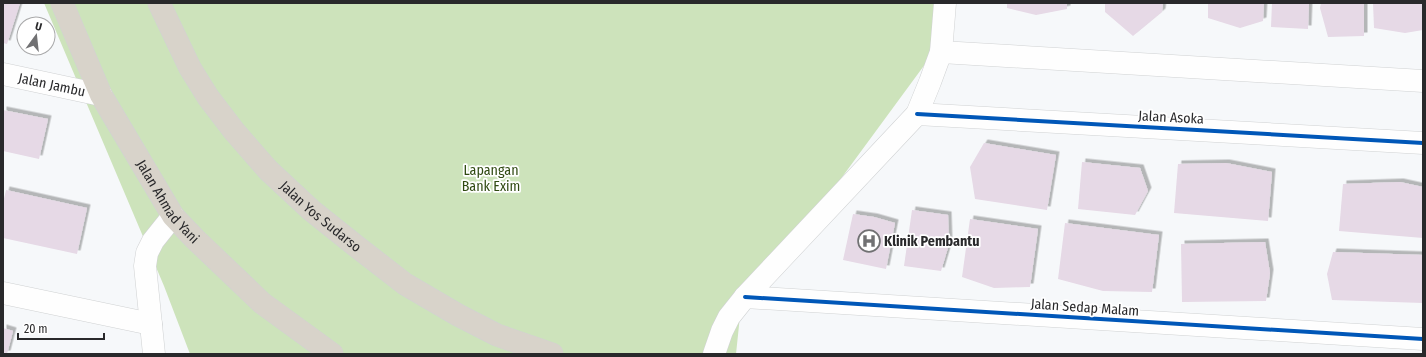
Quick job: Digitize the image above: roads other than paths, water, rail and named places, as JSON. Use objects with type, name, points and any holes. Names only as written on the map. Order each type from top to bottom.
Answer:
[{"type":"highway","name":"Jalan Ahmad Yani","points":[[62,3],[101,95],[174,216],[194,239],[262,303],[332,354]]},
{"type":"highway","name":"Jalan Yos Sudarso","points":[[159,3],[190,68],[208,97],[234,131],[268,170],[311,210],[405,284],[458,315],[497,335],[552,354]]},
{"type":"street","points":[[714,354],[722,331],[729,317],[745,297],[917,114],[941,52],[945,3]]},
{"type":"street","points":[[941,52],[1423,81]]},
{"type":"street","name":"Jalan Jambu","points":[[3,74],[101,95]]},
{"type":"street","name":"Jalan Asoka","points":[[917,114],[1423,143]]},
{"type":"street","points":[[154,354],[145,266],[147,253],[154,241],[174,216]]},
{"type":"street","points":[[3,293],[151,324]]},
{"type":"street","name":"Jalan Sedap Malam","points":[[745,297],[1423,339]]},
{"type":"place","name":"Klinik Pembantu","points":[[869,241]]},
{"type":"park label","name":"Lapangan Bank Exim","points":[[491,178]]}]
